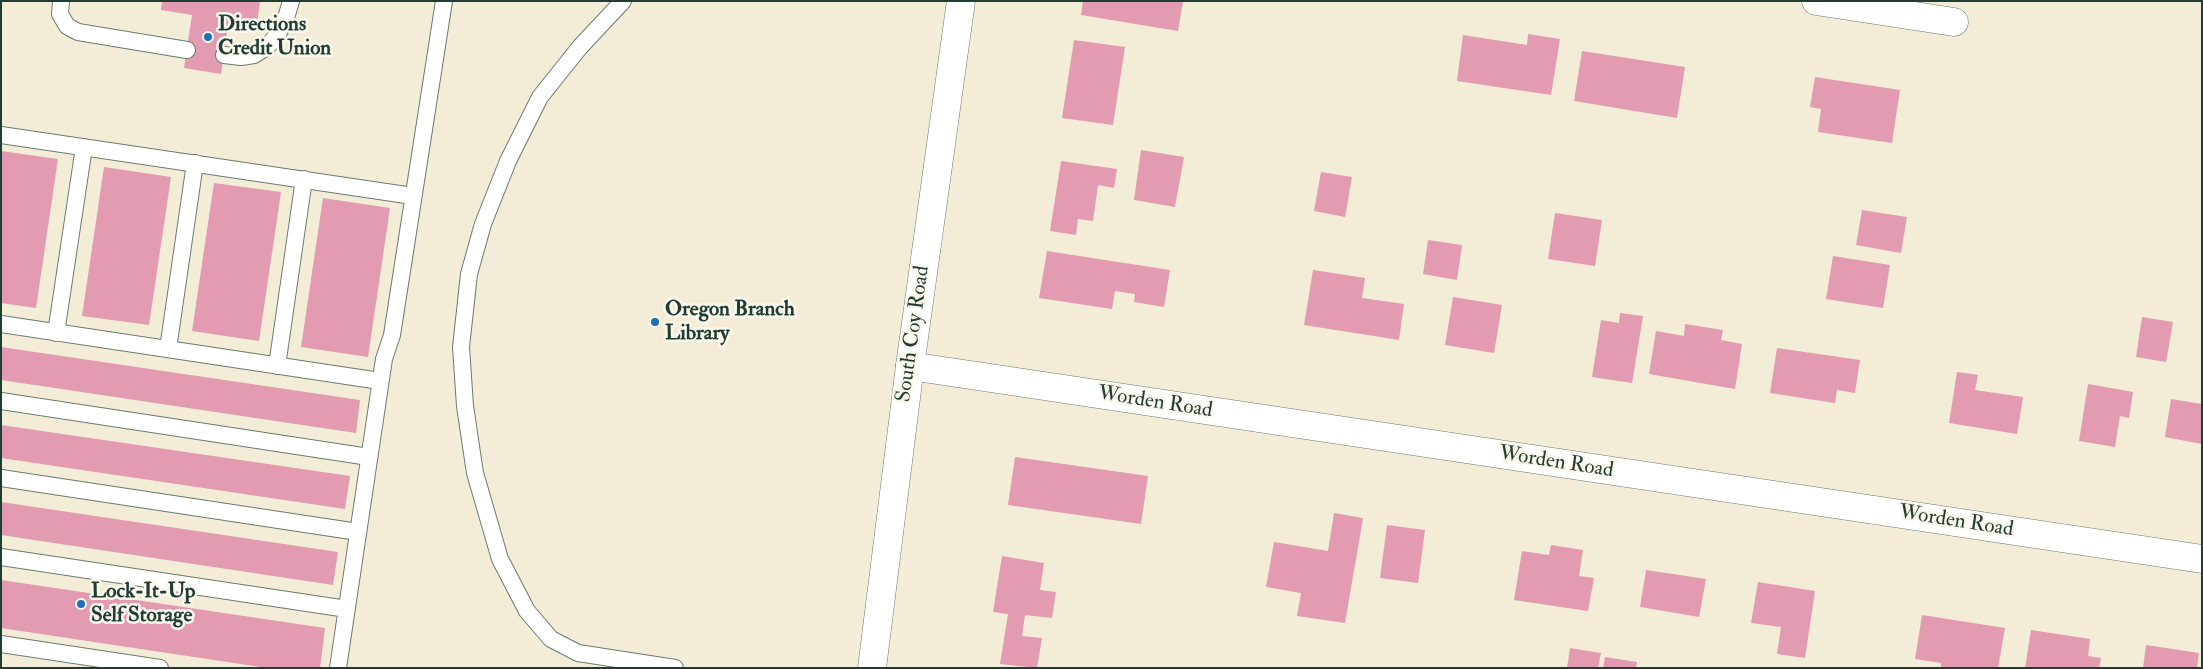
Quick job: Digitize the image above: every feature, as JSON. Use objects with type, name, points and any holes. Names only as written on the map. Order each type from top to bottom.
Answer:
[{"type":"street","name":"South Coy Road","points":[[872,668],[910,366],[961,1]]},
{"type":"street","points":[[1816,1],[1954,22]]},
{"type":"street","name":"Worden Road","points":[[910,366],[2202,559]]},
{"type":"lane","points":[[61,1],[60,14],[67,26],[78,32],[187,50]]},
{"type":"lane","points":[[224,55],[241,57],[254,55],[267,46],[278,34],[286,18],[291,1]]},
{"type":"lane","points":[[338,668],[380,381],[384,359],[392,335],[444,1]]},
{"type":"lane","points":[[623,1],[580,46],[540,97],[508,161],[487,215],[468,274],[461,346],[465,406],[475,473],[500,559],[527,611],[551,639],[578,653],[675,668]]},
{"type":"lane","points":[[1,135],[413,196]]},
{"type":"lane","points":[[56,333],[84,147]]},
{"type":"lane","points":[[168,349],[195,163]]},
{"type":"lane","points":[[278,366],[304,179]]},
{"type":"lane","points":[[1,324],[380,381]]},
{"type":"lane","points":[[1,401],[369,457]]},
{"type":"lane","points":[[1,478],[358,532]]},
{"type":"lane","points":[[1,557],[347,609]]},
{"type":"lane","points":[[1,644],[160,668]]},
{"type":"building","name":"Directions Credit Union","points":[[162,1],[260,1],[257,24],[229,19],[221,74],[184,68],[192,15],[161,10]]},
{"type":"building","points":[[1083,1],[1183,1],[1178,31],[1081,15]]},
{"type":"building","points":[[1528,34],[1560,39],[1551,95],[1457,81],[1463,35],[1527,45]]},
{"type":"building","points":[[1074,40],[1125,47],[1113,125],[1062,118]]},
{"type":"building","points":[[1582,51],[1685,67],[1677,118],[1574,101]]},
{"type":"building","points":[[1815,77],[1900,90],[1892,143],[1818,132],[1821,109],[1810,107]]},
{"type":"building","points":[[1141,150],[1184,157],[1175,207],[1134,200]]},
{"type":"building","points":[[1,151],[58,159],[36,308],[1,303]]},
{"type":"building","points":[[1061,161],[1117,169],[1114,188],[1098,185],[1093,221],[1078,219],[1076,235],[1050,231]]},
{"type":"building","points":[[104,167],[171,177],[149,325],[82,316]]},
{"type":"building","points":[[1321,172],[1352,177],[1345,217],[1314,211]]},
{"type":"building","points":[[214,183],[281,192],[259,341],[192,331]]},
{"type":"building","points":[[323,198],[390,208],[368,357],[301,347]]},
{"type":"building","points":[[1862,210],[1907,217],[1901,253],[1856,245]]},
{"type":"building","points":[[1555,213],[1602,220],[1595,266],[1548,259]]},
{"type":"building","points":[[1428,240],[1462,245],[1457,280],[1423,274]]},
{"type":"building","points":[[1047,251],[1170,270],[1164,307],[1134,302],[1135,294],[1115,291],[1112,309],[1039,298]]},
{"type":"building","points":[[1833,256],[1890,265],[1883,308],[1826,299]]},
{"type":"building","points":[[1313,270],[1365,278],[1362,298],[1404,304],[1399,340],[1304,325]]},
{"type":"building","points":[[1453,297],[1502,305],[1494,353],[1445,345]]},
{"type":"building","points":[[1620,313],[1643,316],[1632,383],[1592,377],[1601,320],[1619,323]]},
{"type":"building","points":[[2142,317],[2173,322],[2166,362],[2136,357]]},
{"type":"building","points":[[1685,324],[1723,330],[1721,340],[1742,344],[1735,389],[1649,374],[1656,331],[1684,336]]},
{"type":"building","points":[[1,347],[360,400],[356,433],[1,380]]},
{"type":"building","points":[[1777,348],[1860,360],[1855,393],[1837,390],[1835,403],[1770,393]]},
{"type":"building","points":[[1957,372],[1978,375],[1975,390],[2023,397],[2017,434],[1949,423]]},
{"type":"building","points":[[2088,384],[2133,392],[2129,418],[2120,416],[2115,447],[2079,441]]},
{"type":"building","points":[[2171,399],[2202,404],[2202,444],[2165,437]]},
{"type":"building","points":[[1,425],[350,476],[345,509],[1,458]]},
{"type":"building","points":[[1015,457],[1148,476],[1141,524],[1008,505]]},
{"type":"building","name":"Lock-It-Up Self Storage","points":[[1,502],[338,552],[333,585],[1,535]]},
{"type":"building","points":[[1334,513],[1363,518],[1345,623],[1297,616],[1301,593],[1266,587],[1274,542],[1328,551]]},
{"type":"building","points":[[1387,525],[1425,530],[1418,583],[1380,578]]},
{"type":"building","points":[[1551,545],[1583,550],[1579,576],[1594,578],[1588,611],[1514,600],[1522,551],[1549,555]]},
{"type":"building","points":[[1002,556],[1044,563],[1040,590],[1056,592],[1052,618],[1025,615],[1022,636],[1042,638],[1037,668],[1000,664],[1008,614],[993,612]]},
{"type":"building","points":[[1646,570],[1706,579],[1699,617],[1640,607]]},
{"type":"building","name":"Lock-It-Up Self Storage","points":[[1,580],[325,628],[320,668],[267,668],[1,628]]},
{"type":"building","points":[[1758,582],[1815,591],[1805,658],[1777,654],[1781,627],[1751,623]]},
{"type":"building","points":[[1922,615],[2005,628],[1998,668],[1941,668],[1941,663],[1915,659]]},
{"type":"building","points":[[2031,630],[2090,639],[2088,656],[2101,658],[2099,668],[2025,668]]},
{"type":"building","points":[[2146,645],[2199,653],[2197,668],[2143,668]]},
{"type":"building","points":[[1570,648],[1601,653],[1598,668],[1567,668]]},
{"type":"building","points":[[1605,657],[1637,662],[1636,668],[1603,668]]},
{"type":"place","name":"Directions Credit Union","points":[[208,37]]},
{"type":"place","name":"Oregon Branch Library","points":[[655,322]]},
{"type":"place","name":"Lock-It-Up Self Storage","points":[[81,604]]}]
